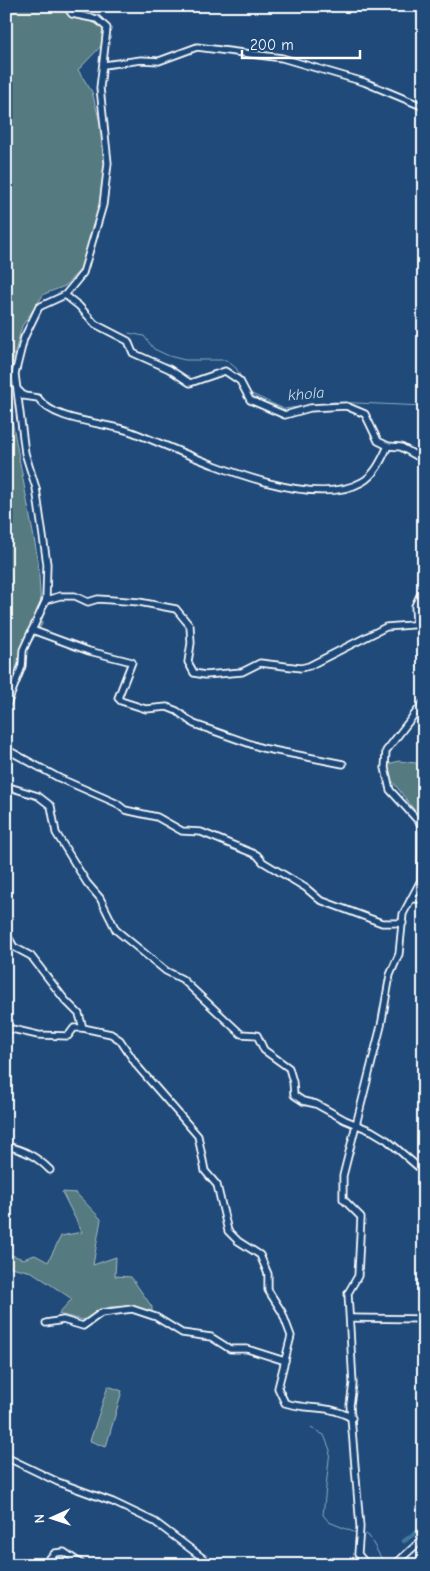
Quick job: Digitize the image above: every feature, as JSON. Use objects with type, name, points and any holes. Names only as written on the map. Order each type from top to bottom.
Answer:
[{"type":"street","points":[[6,707],[15,689],[22,666],[23,650],[46,600],[47,564],[36,488],[25,453],[15,374],[24,338],[39,307],[65,296],[83,273],[103,205],[108,163],[100,88],[107,28],[97,19],[72,14],[66,6]]},
{"type":"street","points":[[104,65],[158,61],[197,48],[282,58],[364,82],[424,107]]},
{"type":"street","points":[[65,296],[79,306],[95,324],[128,341],[133,354],[169,369],[190,383],[225,371],[240,381],[250,400],[285,415],[310,408],[346,406],[365,414],[378,441],[388,446],[401,447],[424,460]]},
{"type":"street","points":[[16,388],[24,396],[38,398],[44,406],[88,423],[128,431],[239,475],[306,491],[336,490],[362,482],[380,465],[388,446]]},
{"type":"street","points":[[416,624],[416,606],[424,588]]},
{"type":"street","points":[[46,600],[60,596],[74,596],[88,602],[98,599],[139,602],[176,609],[190,626],[192,635],[188,662],[190,669],[194,673],[205,675],[242,672],[260,663],[301,668],[309,666],[386,627],[424,624]]},
{"type":"street","points":[[32,630],[89,651],[132,662],[118,698],[122,701],[146,709],[167,707],[177,711],[194,724],[214,729],[234,739],[262,748],[343,764]]},
{"type":"street","points":[[367,1565],[358,1554],[360,1527],[352,1418],[351,1318],[348,1293],[358,1276],[361,1217],[343,1199],[343,1176],[381,1026],[390,975],[399,954],[403,914],[421,880],[422,833],[420,823],[390,790],[386,768],[386,751],[424,702]]},
{"type":"street","points":[[6,748],[59,778],[116,803],[126,810],[157,817],[182,831],[201,832],[257,855],[264,862],[306,888],[320,900],[382,922],[403,924]]},
{"type":"street","points":[[6,786],[38,796],[51,806],[56,833],[87,883],[100,898],[116,930],[166,971],[182,978],[241,1034],[257,1035],[264,1050],[289,1068],[294,1095],[303,1102],[316,1104],[387,1140],[419,1170],[424,1172]]},
{"type":"street","points":[[411,899],[424,899]]},
{"type":"street","points":[[6,933],[14,947],[31,956],[65,1000],[79,1014],[83,1028]]},
{"type":"street","points":[[6,1030],[12,1029],[38,1035],[68,1036],[74,1028],[83,1028],[111,1034],[120,1040],[138,1067],[198,1136],[204,1171],[217,1185],[228,1231],[238,1241],[260,1255],[268,1274],[268,1290],[282,1312],[291,1336],[278,1388],[284,1403],[295,1407],[318,1406],[337,1410],[352,1418]]},
{"type":"street","points":[[6,1146],[23,1150],[39,1159],[50,1170]]},
{"type":"street","points":[[46,1323],[63,1320],[83,1326],[101,1313],[132,1309],[156,1317],[182,1334],[211,1337],[230,1349],[247,1349],[285,1361]]},
{"type":"street","points":[[351,1318],[424,1319]]},
{"type":"street","points":[[6,1457],[48,1478],[113,1502],[155,1522],[212,1565]]},
{"type":"street","points":[[394,1565],[424,1538]]},
{"type":"street","points":[[43,1565],[55,1553],[64,1552],[83,1565]]},
{"type":"green space","points":[[6,6],[54,6],[101,26],[107,40],[78,70],[92,92],[109,157],[91,258],[65,286],[44,294],[22,326],[9,375],[12,420],[38,560],[42,624],[15,669],[6,690]]},
{"type":"green space","points":[[399,761],[424,764],[424,823],[390,778],[388,764]]},
{"type":"green space","points":[[62,1192],[76,1193],[101,1219],[93,1265],[116,1257],[115,1276],[131,1277],[152,1307],[152,1312],[128,1307],[110,1307],[83,1320],[58,1314],[72,1299],[32,1272],[6,1266],[6,1253],[23,1259],[35,1255],[48,1262],[61,1236],[82,1232]]},
{"type":"green space","points":[[108,1386],[122,1391],[106,1447],[90,1441]]},
{"type":"waterway","name":"khola","points":[[129,333],[144,336],[154,349],[169,356],[185,360],[226,360],[236,368],[247,388]]},
{"type":"waterway","name":"khola","points":[[250,393],[284,409],[334,402],[424,406]]},
{"type":"waterway","points":[[311,1428],[324,1435],[330,1450],[323,1515],[329,1522],[356,1533]]},
{"type":"waterway","points":[[404,1541],[424,1527]]},
{"type":"waterway","points":[[365,1534],[369,1536],[385,1565]]}]
